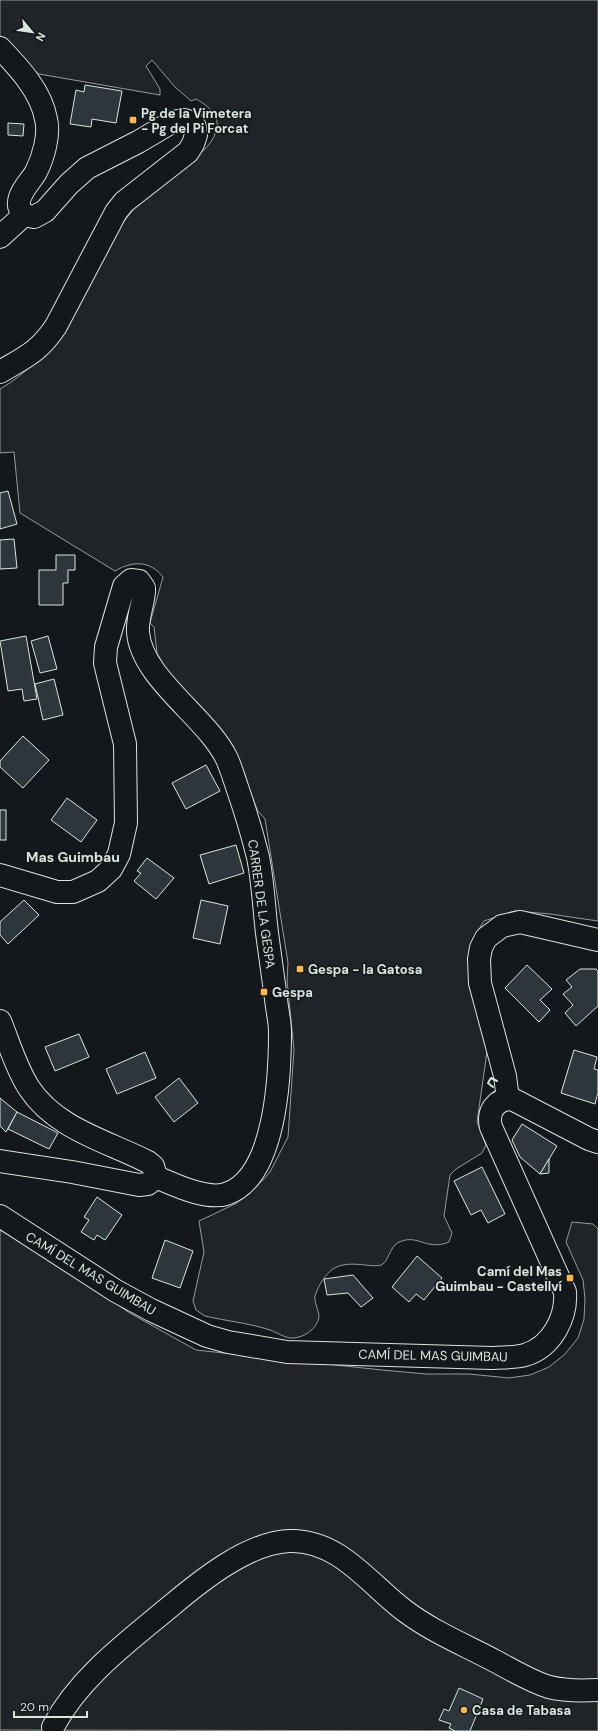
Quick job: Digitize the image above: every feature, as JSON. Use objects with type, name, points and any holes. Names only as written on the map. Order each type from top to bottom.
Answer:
[{"type":"street","points":[[0,48],[17,66],[38,96],[43,105],[47,120],[47,136],[43,152],[36,171],[19,200],[20,208],[24,215],[34,217],[45,211],[69,184],[87,168],[138,142],[172,122],[184,120],[193,123],[196,127],[195,139],[188,152],[124,202],[116,212],[56,326],[47,340],[37,350],[0,372]]},
{"type":"street","points":[[0,237],[24,215]]},
{"type":"street","name":"CARRER DE LA GESPA","points":[[0,875],[57,892],[73,892],[98,881],[111,869],[119,854],[126,823],[125,744],[105,663],[106,647],[124,586],[131,580],[139,581],[144,588],[138,630],[141,646],[150,664],[164,683],[216,741],[227,759],[251,828],[258,859],[280,1030],[277,1087],[270,1130],[260,1160],[248,1180],[228,1193],[215,1195],[182,1188],[156,1177]]},
{"type":"street","points":[[598,940],[520,922],[502,926],[486,938],[478,959],[480,983],[505,1076],[508,1099],[517,1101],[589,1139],[598,1142]]},
{"type":"street","points":[[0,1021],[21,1074],[39,1101],[62,1120],[97,1139],[148,1162],[153,1166],[156,1177],[148,1184],[138,1185],[72,1172],[0,1161]]},
{"type":"street","name":"CAMÍ DEL MAS GUIMBAU","points":[[0,1216],[110,1287],[137,1302],[207,1336],[228,1342],[287,1352],[492,1358],[526,1355],[535,1351],[550,1339],[561,1320],[566,1302],[565,1292],[561,1282],[491,1127],[490,1119],[493,1107],[508,1099]]},
{"type":"street","points":[[53,1727],[63,1709],[115,1653],[190,1590],[254,1549],[269,1544],[290,1541],[320,1547],[333,1552],[349,1562],[405,1611],[439,1633],[539,1683],[559,1689],[576,1691],[598,1690]]},
{"type":"shaded area","points":[[0,0],[598,0],[598,921],[550,914],[515,911],[484,921],[473,939],[473,972],[487,1052],[477,1122],[486,1145],[482,1153],[456,1169],[450,1175],[444,1216],[452,1233],[449,1242],[435,1245],[413,1240],[402,1241],[395,1245],[383,1264],[374,1266],[347,1264],[333,1269],[322,1281],[315,1296],[319,1314],[318,1322],[308,1333],[295,1338],[282,1336],[272,1331],[246,1324],[205,1316],[196,1310],[193,1301],[204,1252],[199,1221],[237,1203],[263,1180],[270,1172],[288,1137],[294,1050],[287,980],[288,963],[265,819],[258,811],[234,757],[223,738],[163,665],[157,653],[154,627],[150,623],[163,577],[152,567],[140,564],[128,565],[115,571],[20,513],[14,452],[0,453],[0,389],[18,377],[34,363],[48,347],[72,313],[125,220],[146,197],[208,146],[216,131],[217,120],[209,108],[196,99],[191,101],[175,87],[152,60],[146,66],[160,89],[160,95],[39,74],[30,69],[0,36]]},
{"type":"shaded area","points":[[572,1222],[593,1224],[598,1229],[598,1731],[0,1730],[0,1230],[63,1266],[128,1312],[196,1350],[426,1374],[469,1374],[509,1378],[530,1375],[549,1367],[565,1354],[578,1338],[584,1319],[585,1299],[583,1280],[566,1242]]},
{"type":"building","points":[[85,85],[122,91],[116,123],[92,119],[91,127],[70,124],[76,90],[84,92]]},
{"type":"building","points":[[8,123],[24,124],[23,136],[8,135]]},
{"type":"building","points":[[8,491],[17,524],[0,529],[0,493]]},
{"type":"building","points":[[14,539],[17,568],[0,569],[0,540]]},
{"type":"building","points":[[56,555],[75,555],[75,570],[68,570],[68,583],[63,583],[63,605],[39,605],[39,570],[56,570]]},
{"type":"building","points":[[26,636],[37,699],[24,701],[22,689],[8,691],[0,641]]},
{"type":"building","points":[[48,636],[57,669],[40,673],[31,641]]},
{"type":"building","points":[[54,679],[63,715],[43,720],[35,684]]},
{"type":"building","points":[[23,736],[49,760],[23,788],[0,767],[0,761]]},
{"type":"building","points":[[206,765],[220,791],[186,809],[172,783]]},
{"type":"building","points":[[67,798],[97,820],[81,842],[51,820]]},
{"type":"building","points":[[0,810],[6,810],[6,840],[0,840]]},
{"type":"building","points":[[236,845],[244,873],[209,884],[200,855]]},
{"type":"building","points":[[147,858],[174,878],[156,899],[134,881],[141,873],[137,871]]},
{"type":"building","points":[[24,900],[39,915],[8,944],[0,935],[0,922]]},
{"type":"building","points":[[201,900],[228,906],[220,944],[193,938]]},
{"type":"building","points":[[527,965],[552,989],[540,1000],[550,1010],[539,1022],[505,988]]},
{"type":"building","points":[[580,969],[596,969],[598,971],[598,1006],[576,1026],[565,1013],[573,1005],[563,994],[572,987],[566,980]]},
{"type":"building","points":[[79,1034],[89,1057],[55,1071],[45,1047]]},
{"type":"building","points":[[574,1050],[597,1057],[594,1069],[598,1070],[598,1093],[595,1104],[561,1093]]},
{"type":"building","points":[[145,1052],[156,1078],[117,1094],[106,1069]]},
{"type":"building","points":[[179,1078],[198,1103],[174,1122],[155,1097]]},
{"type":"building","points":[[0,1098],[17,1112],[6,1132],[0,1126]]},
{"type":"building","points":[[17,1112],[58,1133],[49,1149],[8,1129]]},
{"type":"building","points":[[522,1124],[557,1146],[540,1174],[520,1157],[512,1140]]},
{"type":"building","points":[[549,1159],[549,1173],[540,1174]]},
{"type":"building","points":[[482,1167],[505,1214],[488,1223],[481,1210],[471,1215],[454,1181]]},
{"type":"building","points":[[97,1197],[122,1215],[105,1240],[97,1235],[94,1240],[81,1232],[89,1220],[84,1217]]},
{"type":"building","points":[[165,1240],[193,1251],[180,1288],[152,1278]]},
{"type":"building","points":[[417,1256],[442,1278],[424,1300],[416,1294],[409,1302],[392,1287]]},
{"type":"building","points":[[353,1275],[373,1298],[361,1307],[348,1293],[327,1295],[324,1279]]},
{"type":"building","name":"Casa de Tabasa","points":[[459,1688],[483,1699],[470,1731],[455,1731],[449,1728],[451,1724],[439,1720],[444,1709],[449,1711]]},
{"type":"wall","points":[[493,1087],[488,1083],[491,1078],[497,1081]]},
{"type":"place","name":"Pg de la Vimetera - Pg del Pi Forcat","points":[[133,120]]},
{"type":"place","name":"Gespa - la Gatosa","points":[[300,969]]},
{"type":"place","name":"Gespa","points":[[264,992]]},
{"type":"place","name":"Camí del Mas Guimbau - Castellví","points":[[570,1278]]},
{"type":"place","name":"Casa de Tabasa","points":[[464,1710]]},
{"type":"district","name":"Mas Guimbau","points":[[73,857]]}]
